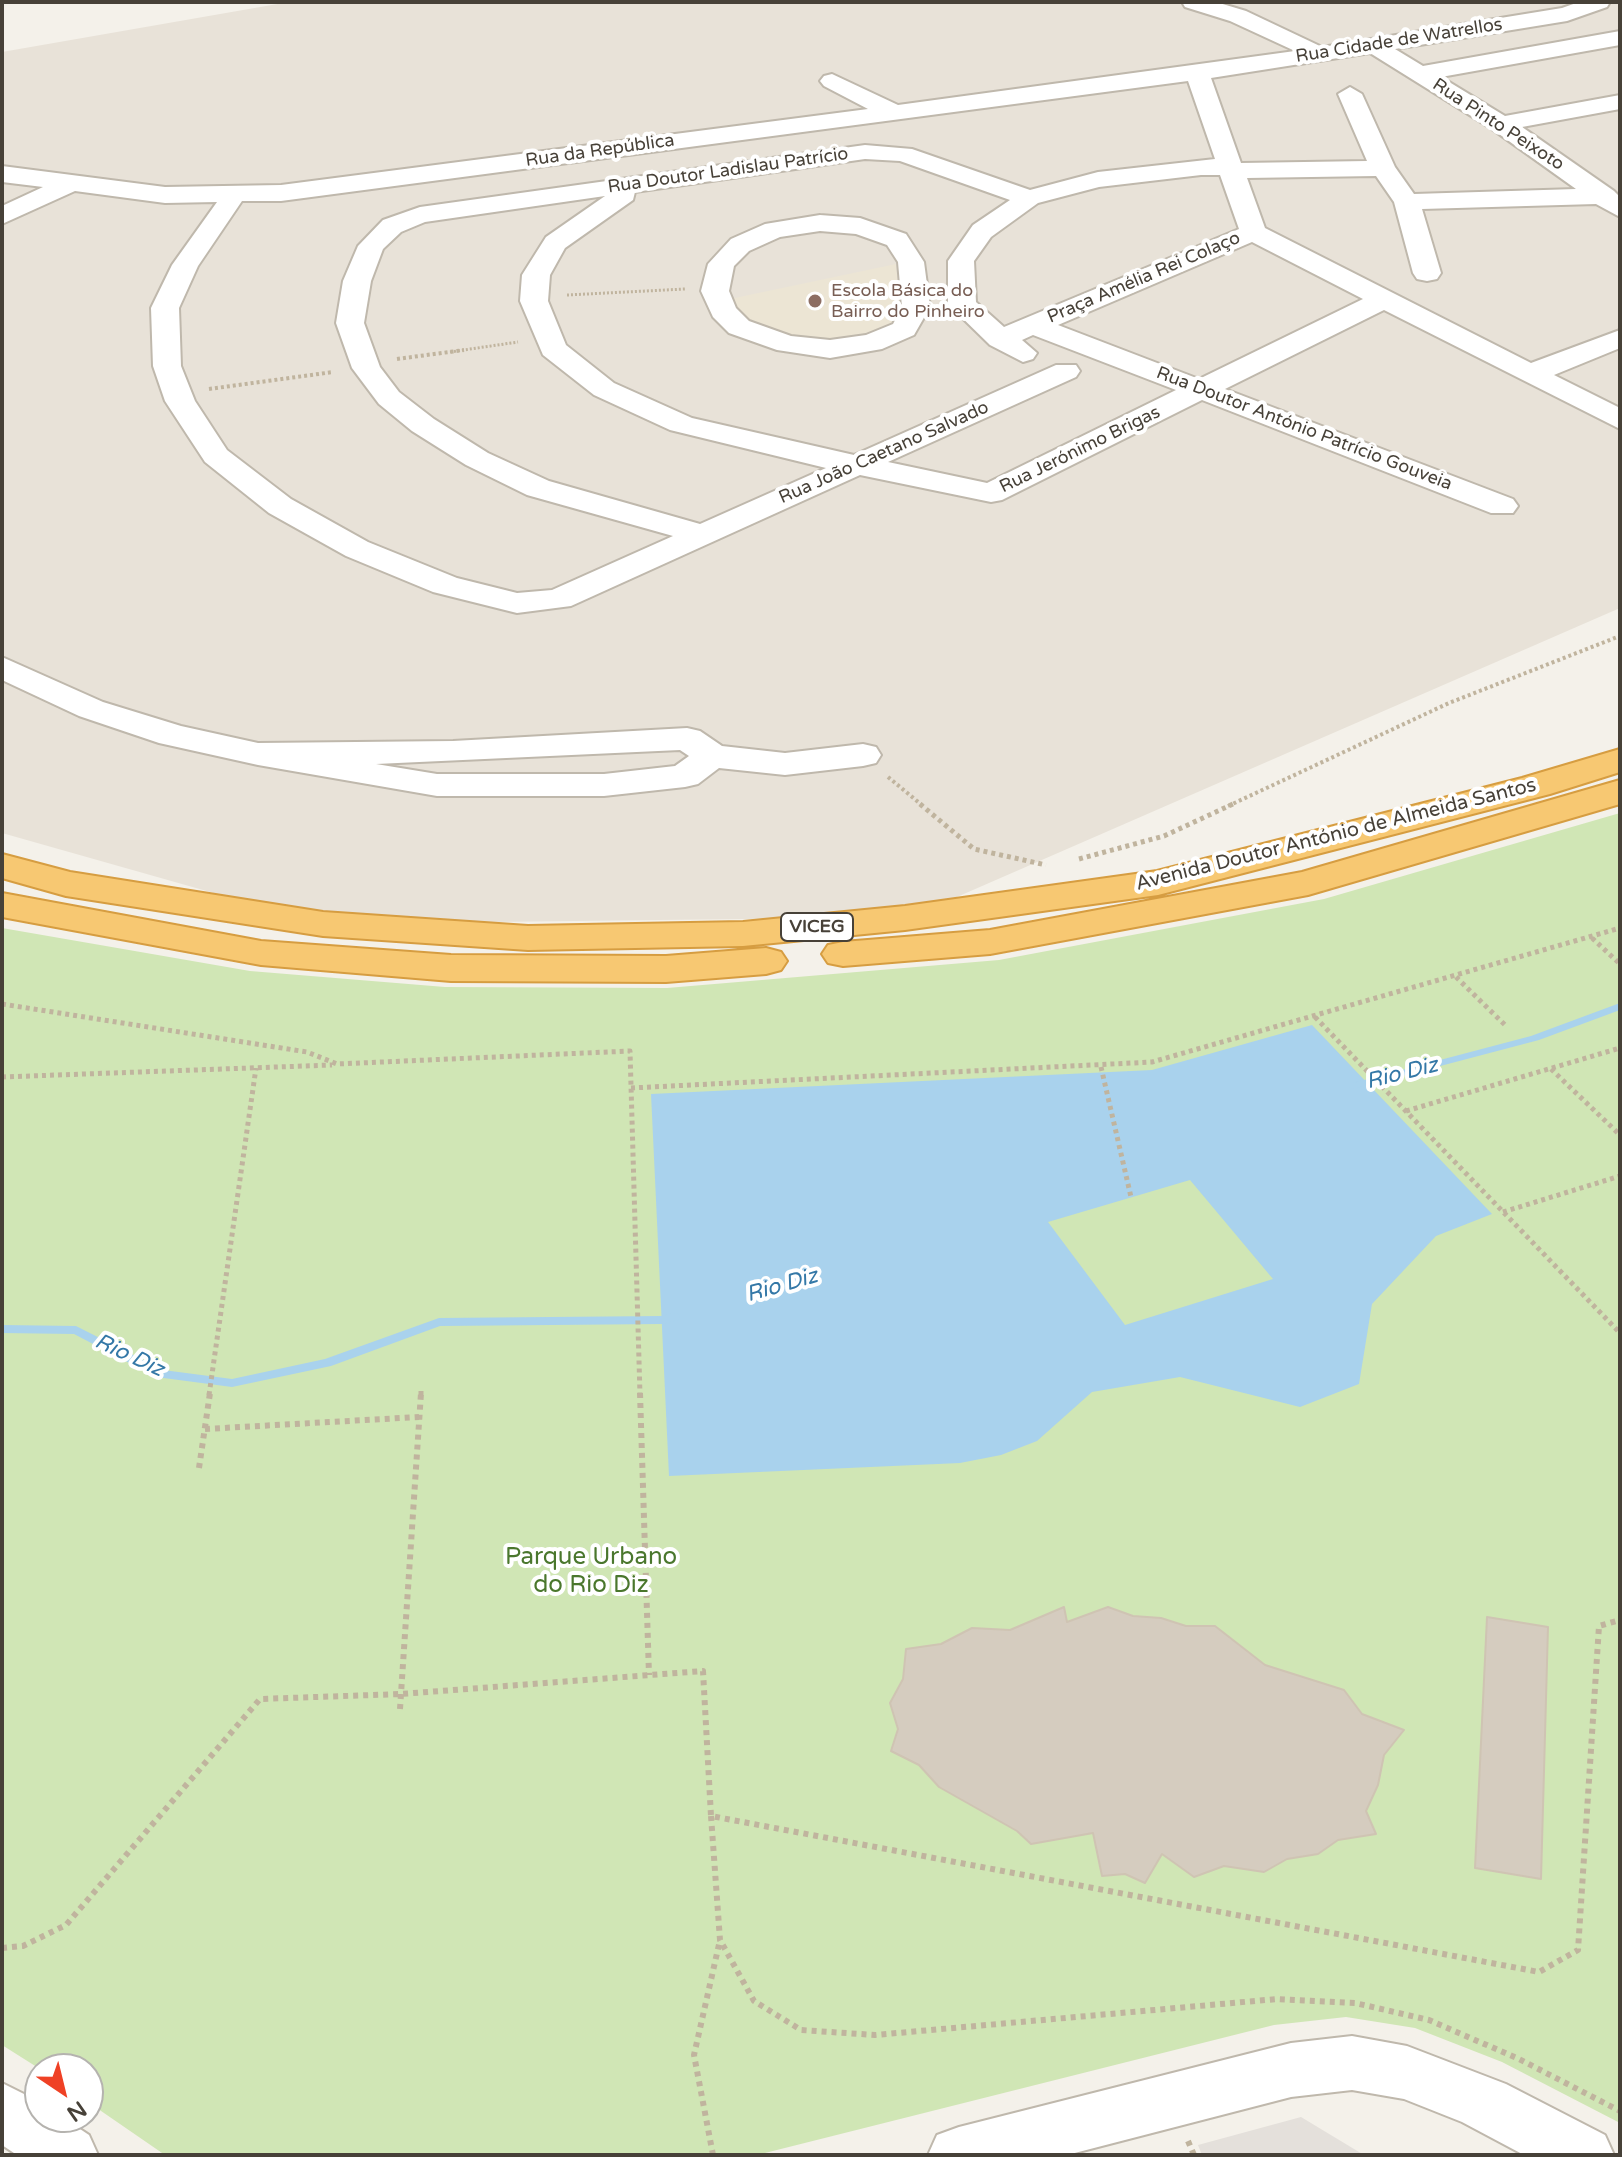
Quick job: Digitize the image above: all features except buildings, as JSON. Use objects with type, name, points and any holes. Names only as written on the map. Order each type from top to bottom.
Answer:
[{"type":"highway","name":"Avenida Doutor António de Almeida Santos","points":[[2,866],[66,884],[323,924],[528,938],[743,934],[905,918],[1158,883],[1536,786],[1620,760]]},
{"type":"highway","name":"Avenida Doutor António de Almeida Santos","points":[[2,905],[261,953],[451,968],[666,969],[990,942],[1066,928],[1308,883],[1620,792]]},
{"type":"street","points":[[1193,2],[1238,16],[1319,54]]},
{"type":"street","name":"Rua Cidade de Watrellos","points":[[1197,73],[1567,14],[1599,2]]},
{"type":"street","points":[[1611,2],[1620,6]]},
{"type":"street","points":[[1418,74],[1620,38]]},
{"type":"street","name":"Rua Pinto Peixoto","points":[[1373,45],[1501,124],[1613,202]]},
{"type":"street","points":[[1197,73],[1205,88],[1253,232]]},
{"type":"street","name":"Rua da República","points":[[2,174],[165,195],[232,196],[336,187],[1197,73]]},
{"type":"street","points":[[832,81],[893,112]]},
{"type":"street","points":[[1350,94],[1383,168],[1407,202],[1427,273]]},
{"type":"street","points":[[1501,124],[1620,102]]},
{"type":"street","name":"Rua Doutor Ladislau Patrício","points":[[702,534],[538,488],[477,459],[423,425],[389,398],[365,366],[350,323],[357,281],[371,246],[392,226],[420,215],[885,152],[903,154],[1029,198]]},
{"type":"street","points":[[1105,353],[1066,371],[1034,359],[1000,339],[962,304],[961,261],[982,231],[1029,198],[1098,180],[1201,167],[1383,168]]},
{"type":"street","points":[[2,216],[69,184]]},
{"type":"street","points":[[548,337],[534,297],[536,275],[555,243],[624,195],[619,187]]},
{"type":"street","name":"Rua João Caetano Salvado","points":[[232,196],[224,214],[185,265],[165,308],[167,366],[177,394],[216,456],[280,506],[357,549],[445,585],[517,603],[559,599],[1066,371]]},
{"type":"street","points":[[1407,202],[1613,202]]},
{"type":"street","points":[[820,223],[860,226],[897,240],[911,262],[916,307],[904,329],[872,343],[830,349],[787,344],[739,327],[723,311],[716,287],[721,264],[740,245],[774,230],[820,223]]},
{"type":"street","name":"Praça Amélia Rei Colaço","points":[[1033,325],[1253,232],[1620,420]]},
{"type":"street","points":[[911,262],[961,261]]},
{"type":"street","points":[[1204,390],[1384,299]]},
{"type":"street","points":[[916,307],[962,304]]},
{"type":"street","points":[[1000,339],[1033,325]]},
{"type":"street","name":"Rua Doutor António Patrício Gouveia","points":[[1033,325],[1502,506]]},
{"type":"street","name":"Rua Jerónimo Brigas","points":[[548,337],[553,349],[604,389],[681,424],[742,441],[991,493],[1204,390]]},
{"type":"street","points":[[1530,374],[1620,338]]},
{"type":"street","points":[[2,667],[91,709],[172,735],[258,754],[437,785],[604,785],[685,776],[712,756],[785,764],[863,755]]},
{"type":"street","points":[[959,2155],[1291,2070],[1352,2063],[1407,2073],[1484,2103],[1583,2155]]},
{"type":"street","points":[[2,2110],[67,2155]]},
{"type":"path","points":[[534,297],[716,287]]},
{"type":"path","points":[[177,394],[548,337]]},
{"type":"path","points":[[1067,862],[1164,836],[1449,703],[1620,636]]},
{"type":"path","points":[[863,755],[974,849],[1053,866]]},
{"type":"path","points":[[631,1088],[1101,1067],[1152,1062],[1620,928]]},
{"type":"path","points":[[1591,937],[1620,964]]},
{"type":"path","points":[[1455,977],[1505,1025]]},
{"type":"path","points":[[2,1004],[307,1052],[337,1064]]},
{"type":"path","points":[[1315,1017],[1617,1325],[1620,1333]]},
{"type":"path","points":[[1405,1111],[1620,1048]]},
{"type":"path","points":[[2,1077],[630,1051],[649,1675]]},
{"type":"path","points":[[1101,1067],[1131,1197]]},
{"type":"path","points":[[199,1468],[256,1068]]},
{"type":"path","points":[[1550,1069],[1620,1135]]},
{"type":"path","points":[[1503,1212],[1620,1176]]},
{"type":"path","points":[[400,1709],[421,1391]]},
{"type":"path","points":[[205,1429],[419,1417]]},
{"type":"path","points":[[711,1816],[1539,1972],[1578,1950],[1599,1626],[1620,1620]]},
{"type":"path","points":[[2,1948],[23,1946],[66,1925],[260,1699],[401,1694],[703,1671],[720,1940],[694,2055],[713,2155]]},
{"type":"path","points":[[720,1940],[754,2001],[801,2030],[875,2035],[1277,1999],[1355,2003],[1429,2020],[1519,2059],[1620,2111]]},
{"type":"shaded area","points":[[289,2],[1620,2],[1620,608],[911,917],[323,924],[2,833],[2,52]]},
{"type":"shaded area","name":"Escola Básica do Bairro do Pinheiro","points":[[896,264],[900,313],[897,322],[889,329],[868,336],[818,341],[777,335],[747,320],[730,299]]},
{"type":"shaded area","points":[[1301,2117],[1364,2155],[1202,2155],[1198,2145]]},
{"type":"green space","name":"Parque Urbano do Rio Diz","points":[[1620,813],[1620,2123],[1502,2062],[1415,2028],[1346,2017],[1274,2025],[757,2155],[165,2155],[104,2113],[104,2053],[24,2053],[24,2059],[2,2045],[2,928],[250,971],[445,987],[667,988],[999,960],[1324,899]]},
{"type":"water","points":[[1312,1025],[1492,1214],[1436,1236],[1372,1304],[1359,1384],[1300,1407],[1180,1377],[1092,1392],[1037,1441],[1001,1455],[960,1463],[669,1476],[651,1094],[1152,1070]],"holes":[[[1190,1180],[1273,1279],[1125,1325],[1048,1222]]]},
{"type":"waterway","name":"Rio Diz","points":[[1353,1086],[1535,1038],[1620,1006]]},
{"type":"waterway","name":"Rio Diz","points":[[2,1329],[76,1330],[160,1374],[232,1383],[327,1363],[439,1322],[662,1320],[674,1317]]},
{"type":"place","name":"Escola Básica do Bairro do Pinheiro","points":[[815,301]]}]
